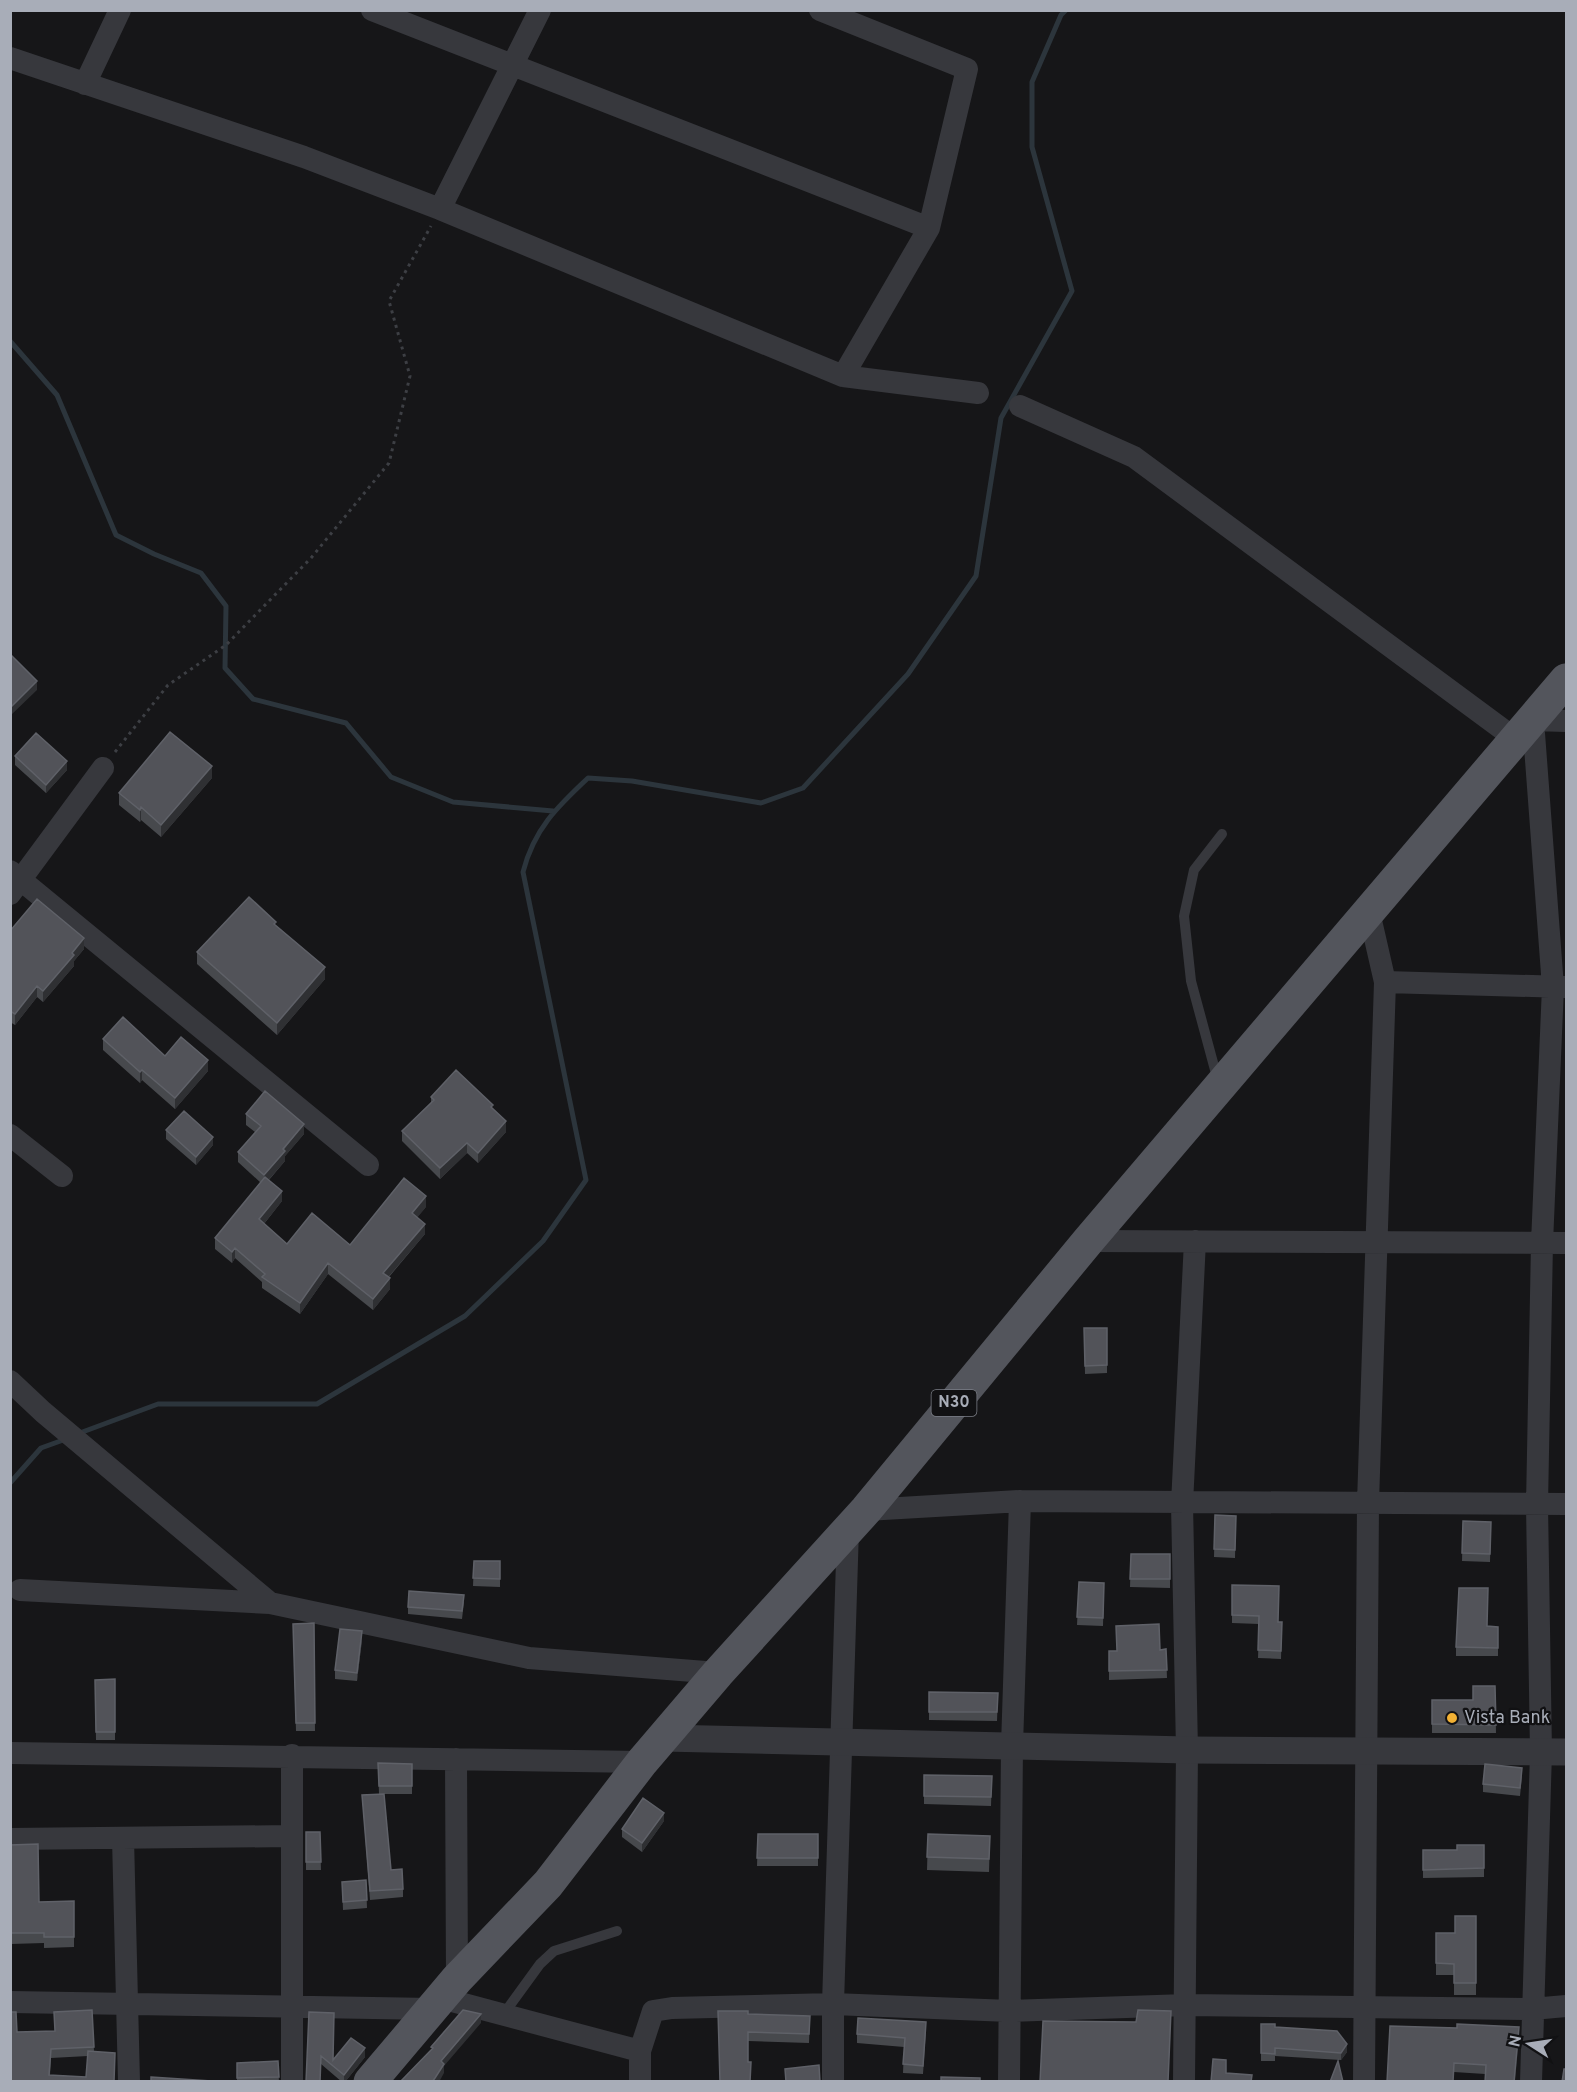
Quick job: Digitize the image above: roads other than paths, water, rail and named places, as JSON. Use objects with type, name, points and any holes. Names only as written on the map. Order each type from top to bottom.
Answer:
[{"type":"main road","name":"N30","points":[[370,2082],[443,1996],[549,1884],[652,1750],[718,1673],[857,1520],[1088,1241],[1566,680]]},
{"type":"street","points":[[85,84],[120,10]]},
{"type":"street","points":[[372,10],[929,228]]},
{"type":"street","points":[[440,209],[540,10]]},
{"type":"street","points":[[820,10],[967,69],[929,228],[843,376]]},
{"type":"street","points":[[10,58],[304,158],[440,209],[843,376],[978,393]]},
{"type":"street","points":[[1020,406],[1134,457],[1525,730],[1566,721]]},
{"type":"street","points":[[1525,730],[1560,987],[1542,1242],[1538,1504],[1554,1752],[1532,2009],[1531,2082]]},
{"type":"street","points":[[103,768],[14,881],[368,1165]]},
{"type":"street","points":[[1364,2082],[1368,1503],[1385,982],[1369,912]]},
{"type":"street","points":[[1385,982],[1560,987]]},
{"type":"street","points":[[10,1135],[62,1176]]},
{"type":"street","points":[[1088,1241],[1566,1243]]},
{"type":"street","points":[[1184,2082],[1187,1750],[1182,1504],[1195,1241]]},
{"type":"street","points":[[10,1381],[43,1412],[270,1603]]},
{"type":"street","points":[[1009,2082],[1012,1746],[1020,1501]]},
{"type":"street","points":[[833,2082],[833,2004],[841,1742],[857,1520],[1020,1501],[1182,1504],[1566,1504]]},
{"type":"street","points":[[20,1590],[270,1603],[529,1658],[718,1673]]},
{"type":"street","points":[[10,1753],[456,1759],[841,1742],[1187,1750],[1554,1752]]},
{"type":"street","points":[[292,1755],[290,1836],[292,2082]]},
{"type":"street","points":[[443,1996],[456,1759]]},
{"type":"street","points":[[10,1839],[290,1836]]},
{"type":"street","points":[[123,1838],[129,2082]]},
{"type":"street","points":[[10,2002],[290,2007],[443,1996],[502,2015],[640,2051]]},
{"type":"street","points":[[640,2082],[640,2051],[653,2011],[672,2008],[833,2004],[1010,2011],[1186,2005],[1532,2009],[1566,2006]]},
{"type":"lane","points":[[1220,1087],[1191,981],[1184,916],[1194,870],[1222,834]]},
{"type":"lane","points":[[502,2015],[540,1964],[554,1951],[617,1931]]},
{"type":"waterway","points":[[77,1434],[158,1404],[317,1404],[465,1316],[543,1241],[586,1180],[523,872],[533,843],[548,820],[588,778],[632,781],[761,803],[803,788],[908,674],[976,576],[1001,418],[1072,291],[1032,147],[1032,82],[1061,15],[1066,10]]},
{"type":"waterway","points":[[10,341],[57,395],[116,535],[154,554],[201,573],[226,606],[225,668],[253,699],[346,723],[391,777],[453,802],[553,811]]},
{"type":"waterway","points":[[10,1483],[41,1448],[66,1439]]},
{"type":"place","name":"Vista Bank","points":[[1452,1718]]}]
